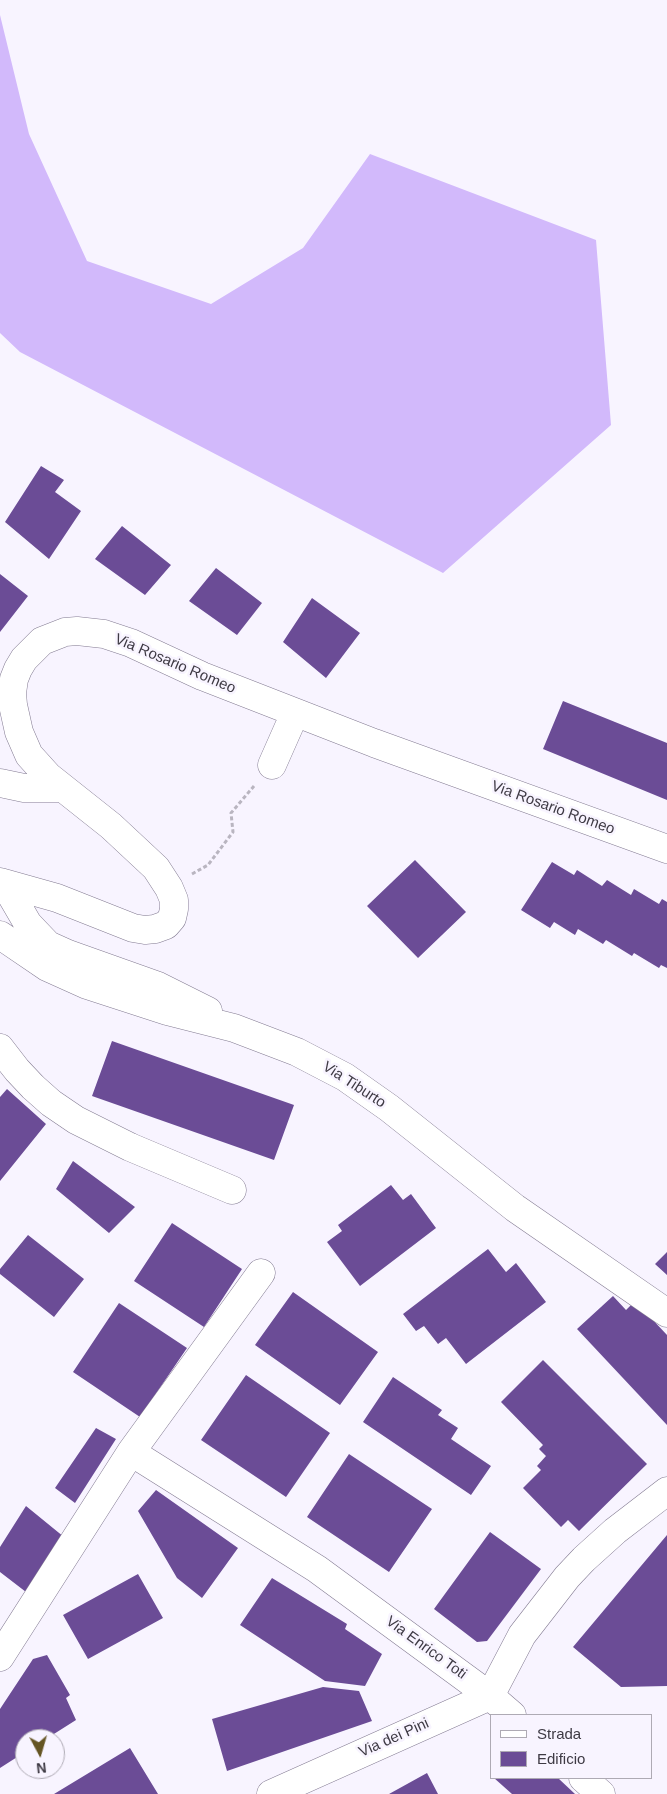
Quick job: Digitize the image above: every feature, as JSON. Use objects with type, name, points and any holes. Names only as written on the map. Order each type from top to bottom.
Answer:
[{"type":"street","name":"Via Rosario Romeo","points":[[4,895],[57,898],[133,928],[144,930],[166,925],[172,918],[174,900],[169,888],[156,868],[117,832],[62,788],[37,765],[23,743],[15,717],[12,693],[14,679],[24,659],[42,641],[65,632],[90,632],[117,638],[202,676],[295,713],[493,787],[667,849]]},
{"type":"street","points":[[272,765],[295,713]]},
{"type":"street","points":[[0,783],[24,788],[62,788]]},
{"type":"street","points":[[4,895],[37,935],[57,950],[122,972],[164,989],[191,1002],[234,1028]]},
{"type":"street","name":"Via Tiburto","points":[[0,935],[47,967],[87,985],[167,1011],[234,1028],[297,1052],[345,1077],[403,1118],[515,1208],[667,1313]]},
{"type":"street","points":[[0,1048],[33,1087],[51,1103],[76,1120],[130,1147],[232,1190]]},
{"type":"street","points":[[0,1657],[131,1452],[261,1273]]},
{"type":"street","name":"Via Enrico Toti","points":[[131,1452],[317,1569],[490,1696]]},
{"type":"street","points":[[511,1714],[490,1696],[522,1635],[567,1577],[615,1531],[667,1491]]},
{"type":"street","name":"Via dei Pini","points":[[271,1794],[490,1696]]},
{"type":"street","points":[[584,1779],[601,1794]]},
{"type":"path","points":[[169,888],[208,865],[232,832],[230,813],[272,765]]},
{"type":"shaded area","points":[[0,15],[29,134],[87,261],[211,304],[303,248],[370,154],[596,240],[611,425],[443,573],[20,352],[0,333]]},
{"type":"building","points":[[41,466],[64,480],[55,492],[81,511],[49,559],[5,522]]},
{"type":"building","points":[[122,526],[171,565],[145,595],[95,559]]},
{"type":"building","points":[[216,568],[262,603],[237,635],[189,601]]},
{"type":"building","points":[[0,574],[28,596],[0,632]]},
{"type":"building","points":[[312,598],[360,633],[326,678],[283,642]]},
{"type":"building","points":[[563,701],[667,743],[667,800],[543,749]]},
{"type":"building","points":[[415,860],[466,912],[418,958],[367,906]]},
{"type":"building","points":[[552,862],[574,875],[577,870],[602,886],[607,880],[631,895],[634,889],[659,904],[662,899],[667,902],[667,968],[661,965],[659,968],[634,953],[632,956],[606,940],[603,944],[578,929],[575,935],[554,922],[550,928],[521,910]]},
{"type":"building","points":[[112,1041],[294,1105],[274,1160],[92,1096]]},
{"type":"building","points":[[7,1089],[46,1124],[0,1181],[0,1097]]},
{"type":"building","points":[[73,1161],[135,1207],[109,1233],[56,1189]]},
{"type":"building","points":[[391,1185],[403,1200],[411,1194],[436,1228],[360,1286],[327,1242],[342,1231],[338,1225]]},
{"type":"building","points":[[172,1223],[242,1269],[204,1327],[134,1281]]},
{"type":"building","points":[[28,1235],[84,1279],[54,1317],[0,1274],[0,1269]]},
{"type":"building","points":[[488,1249],[506,1272],[516,1263],[546,1302],[466,1364],[446,1338],[438,1344],[424,1326],[416,1331],[403,1314]]},
{"type":"building","points":[[667,1252],[667,1275],[655,1264]]},
{"type":"building","points":[[293,1292],[378,1352],[340,1405],[255,1345]]},
{"type":"building","points":[[613,1296],[626,1310],[635,1301],[667,1335],[667,1425],[577,1329]]},
{"type":"building","points":[[119,1303],[187,1348],[140,1417],[73,1372]]},
{"type":"building","points":[[543,1360],[647,1464],[579,1531],[568,1520],[561,1527],[523,1488],[541,1470],[537,1466],[546,1456],[539,1449],[543,1445],[501,1402]]},
{"type":"building","points":[[246,1375],[330,1433],[286,1497],[201,1440]]},
{"type":"building","points":[[393,1377],[442,1410],[438,1415],[458,1428],[451,1439],[491,1466],[471,1495],[363,1422]]},
{"type":"building","points":[[96,1428],[116,1439],[75,1503],[55,1488]]},
{"type":"building","points":[[349,1454],[432,1509],[389,1572],[307,1517]]},
{"type":"building","points":[[156,1490],[238,1548],[202,1598],[177,1578],[138,1511]]},
{"type":"building","points":[[26,1506],[64,1537],[26,1592],[0,1572],[0,1547]]},
{"type":"building","points":[[490,1532],[541,1569],[487,1641],[477,1642],[434,1609]]},
{"type":"building","points":[[667,1535],[667,1686],[621,1687],[573,1647]]},
{"type":"building","points":[[138,1574],[163,1618],[88,1659],[63,1615]]},
{"type":"building","points":[[272,1578],[347,1624],[345,1629],[382,1654],[365,1686],[325,1681],[240,1625]]},
{"type":"building","points":[[47,1655],[70,1695],[66,1698],[76,1720],[62,1729],[15,1729],[15,1758],[0,1768],[0,1709],[33,1659]]},
{"type":"building","points":[[323,1687],[359,1691],[372,1721],[227,1771],[212,1719]]},
{"type":"building","points":[[130,1748],[158,1794],[54,1794]]},
{"type":"building","points":[[427,1773],[438,1794],[389,1794]]},
{"type":"building","points":[[495,1779],[559,1779],[575,1794],[512,1794]]}]
